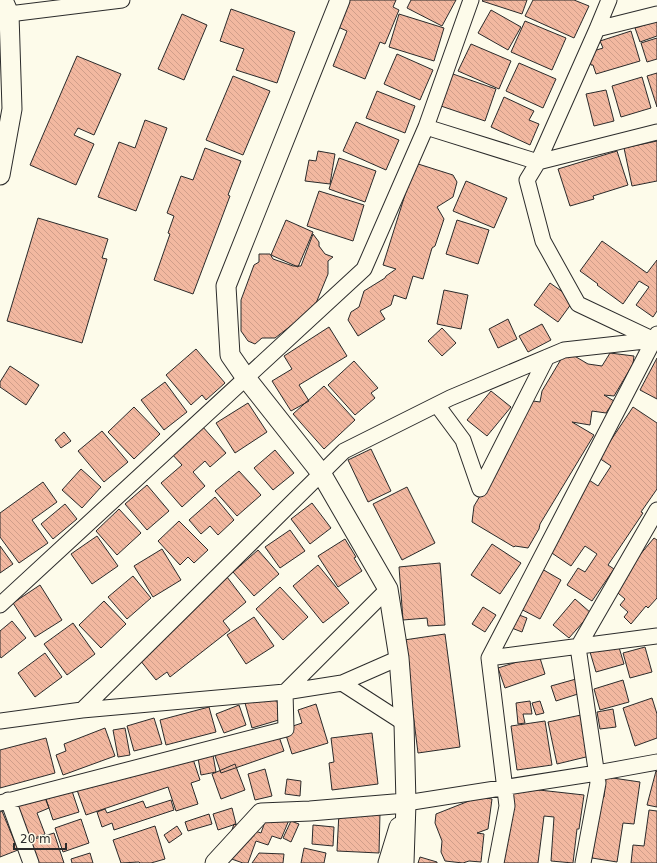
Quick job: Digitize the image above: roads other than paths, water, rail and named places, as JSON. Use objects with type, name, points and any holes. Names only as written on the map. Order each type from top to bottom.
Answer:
[{"type":"street","points":[[0,174],[12,109],[6,7],[122,0]]},
{"type":"street","points":[[340,0],[226,286],[230,355],[246,378],[321,473],[388,589],[399,658],[404,723],[406,803],[404,863]]},
{"type":"street","points":[[0,605],[364,269],[426,127],[471,0]]},
{"type":"street","points":[[609,0],[538,162],[527,180],[543,241],[578,304],[656,338]]},
{"type":"street","points":[[597,29],[657,14]]},
{"type":"street","points":[[426,127],[538,162],[657,132]]},
{"type":"street","points":[[82,710],[344,451],[437,405],[564,350],[656,338]]},
{"type":"street","points":[[496,863],[506,806],[489,658],[656,338]]},
{"type":"street","points":[[437,405],[463,440],[480,489],[547,357]]},
{"type":"street","points":[[583,863],[598,782],[578,647],[657,510]]},
{"type":"street","points":[[31,863],[4,802],[286,729],[285,692],[388,589]]},
{"type":"street","points":[[489,658],[657,636]]},
{"type":"street","points":[[0,721],[82,710],[285,692],[342,683],[399,658]]},
{"type":"street","points":[[342,683],[404,723]]},
{"type":"street","points":[[215,863],[261,813],[310,811],[406,803],[657,762]]},
{"type":"street","points":[[388,863],[406,803]]}]
